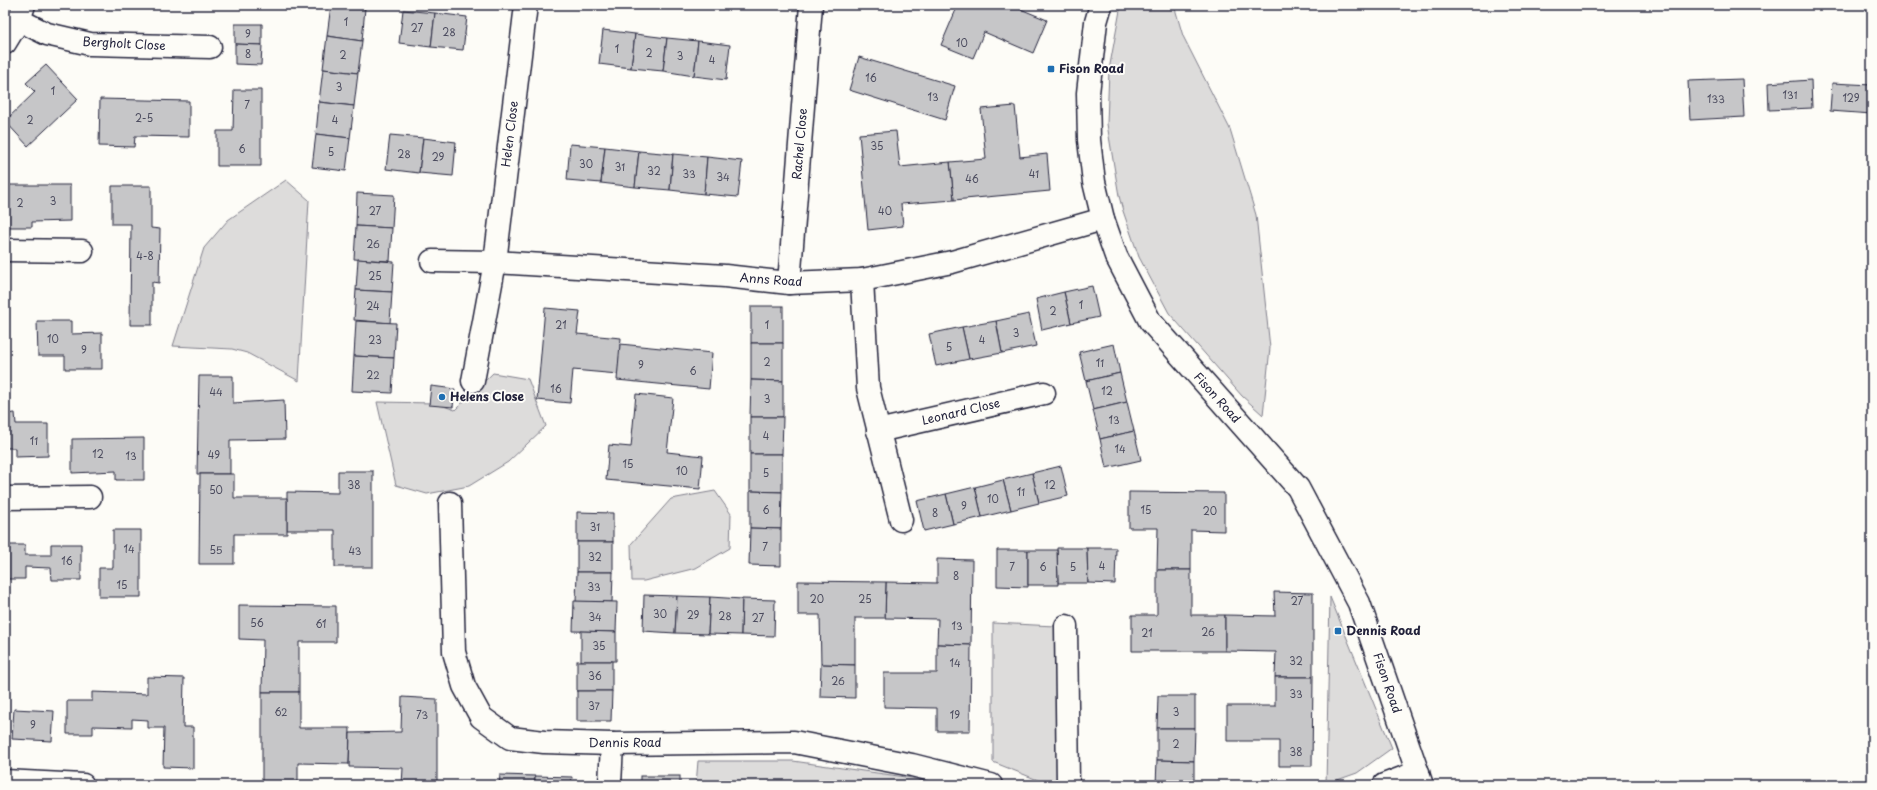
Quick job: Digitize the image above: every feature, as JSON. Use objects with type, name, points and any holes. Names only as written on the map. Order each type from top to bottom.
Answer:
[{"type":"street","name":"Helen Close","points":[[474,381],[494,262],[526,5]]},
{"type":"street","name":"Rachel Close","points":[[789,283],[812,5]]},
{"type":"street","name":"Fison Road","points":[[1101,5],[1096,22],[1088,93],[1090,147],[1094,182],[1103,219],[1116,256],[1150,321],[1298,488],[1359,602],[1420,779]]},
{"type":"street","points":[[5,43],[21,12]]},
{"type":"street","name":"Bergholt Close","points":[[21,12],[47,34],[90,44],[210,47]]},
{"type":"street","name":"Anns Road","points":[[432,261],[494,262],[725,276],[789,283],[862,280],[952,262],[1103,219]]},
{"type":"street","points":[[5,250],[82,251]]},
{"type":"street","points":[[862,280],[868,388],[901,520]]},
{"type":"street","name":"Leonard Close","points":[[878,431],[1044,393]]},
{"type":"street","points":[[5,498],[90,497]]},
{"type":"street","name":"Dennis Road","points":[[450,503],[454,652],[464,686],[481,717],[510,738],[544,742],[612,744],[794,742],[912,765],[991,785]]},
{"type":"street","points":[[1066,626],[1068,785]]},
{"type":"street","points":[[610,785],[612,744]]},
{"type":"street","points":[[1384,785],[1420,779]]},
{"type":"street","points":[[6,780],[83,785]]},
{"type":"shaded area","points":[[1121,5],[1174,5],[1183,36],[1230,129],[1256,215],[1270,348],[1263,415],[1242,396],[1169,313],[1139,257],[1123,211],[1119,196],[1107,124],[1109,70]]},
{"type":"shaded area","points":[[286,180],[309,200],[299,381],[247,353],[232,349],[173,346],[204,248],[228,220]]},
{"type":"shaded area","points":[[493,373],[528,379],[546,426],[508,462],[469,486],[427,494],[396,485],[377,402],[435,403],[455,410]]},
{"type":"shaded area","points":[[715,491],[731,514],[730,548],[696,568],[644,581],[632,581],[631,544],[671,499]]},
{"type":"shaded area","points":[[1330,597],[1392,748],[1357,773],[1326,784]]},
{"type":"shaded area","points":[[993,623],[1055,626],[1059,785],[1050,785],[993,762]]},
{"type":"shaded area","points":[[698,761],[793,761],[912,778],[936,785],[696,785]]},
{"type":"building","points":[[331,5],[365,8],[362,41],[327,36]]},
{"type":"building","points":[[958,5],[1011,5],[1047,20],[1033,53],[984,32],[973,58],[941,45]]},
{"type":"building","points":[[403,10],[435,13],[431,47],[399,43]]},
{"type":"building","points":[[435,13],[467,17],[463,50],[431,47]]},
{"type":"building","points":[[235,24],[262,24],[262,45],[235,44]]},
{"type":"building","points":[[603,30],[635,34],[631,68],[599,64]]},
{"type":"building","points":[[635,34],[667,38],[663,71],[631,68]]},
{"type":"building","points":[[327,36],[362,41],[358,73],[323,69]]},
{"type":"building","points":[[667,38],[698,41],[694,76],[663,71]]},
{"type":"building","points":[[698,41],[730,45],[726,80],[694,76]]},
{"type":"building","points":[[235,44],[262,45],[261,65],[235,64]]},
{"type":"building","points":[[859,57],[955,86],[945,120],[849,90]]},
{"type":"building","points":[[46,65],[78,99],[28,146],[5,121],[35,92],[26,83]]},
{"type":"building","points":[[323,69],[358,73],[354,106],[319,102]]},
{"type":"building","points":[[1742,79],[1744,117],[1690,120],[1688,81]]},
{"type":"building","points":[[1811,80],[1812,108],[1769,110],[1768,83]]},
{"type":"building","points":[[1832,83],[1872,85],[1872,114],[1830,111]]},
{"type":"building","points":[[234,90],[261,90],[261,166],[217,166],[217,131],[233,131]]},
{"type":"building","points":[[100,99],[189,101],[189,137],[135,136],[134,147],[99,146]]},
{"type":"building","points":[[319,102],[354,106],[350,138],[316,134]]},
{"type":"building","points":[[1015,106],[1020,157],[1047,154],[1050,191],[954,200],[950,162],[986,159],[981,109]]},
{"type":"building","points":[[896,131],[900,167],[950,162],[954,200],[901,204],[903,226],[868,230],[859,134]]},
{"type":"building","points":[[316,134],[350,138],[346,171],[312,167]]},
{"type":"building","points":[[390,135],[423,138],[419,173],[386,169]]},
{"type":"building","points":[[423,138],[456,142],[453,176],[419,173]]},
{"type":"building","points":[[570,144],[605,147],[601,183],[567,180]]},
{"type":"building","points":[[605,147],[639,151],[635,187],[601,183]]},
{"type":"building","points":[[639,151],[673,154],[670,190],[635,187]]},
{"type":"building","points":[[673,154],[707,157],[704,194],[670,190]]},
{"type":"building","points":[[707,157],[742,161],[738,197],[704,194]]},
{"type":"building","points":[[7,185],[70,185],[70,221],[32,222],[32,227],[7,227]]},
{"type":"building","points":[[112,186],[151,186],[151,228],[160,229],[159,283],[152,282],[152,325],[130,325],[131,224],[112,224]]},
{"type":"building","points":[[357,193],[394,195],[392,228],[356,226]]},
{"type":"building","points":[[356,226],[392,228],[390,261],[354,259]]},
{"type":"building","points":[[358,259],[394,262],[392,292],[356,290]]},
{"type":"building","points":[[1092,286],[1099,317],[1071,323],[1064,292]]},
{"type":"building","points":[[356,290],[392,292],[390,323],[354,320]]},
{"type":"building","points":[[1064,292],[1071,323],[1042,330],[1036,299]]},
{"type":"building","points":[[751,306],[783,306],[783,343],[751,343]]},
{"type":"building","points":[[545,308],[580,311],[577,334],[621,338],[618,374],[573,370],[570,403],[537,400]]},
{"type":"building","points":[[1029,314],[1036,346],[1002,353],[996,321]]},
{"type":"building","points":[[37,321],[71,321],[71,334],[102,333],[102,369],[65,369],[65,356],[38,356]]},
{"type":"building","points":[[356,321],[396,323],[394,358],[354,356]]},
{"type":"building","points":[[996,321],[1002,353],[969,359],[962,327]]},
{"type":"building","points":[[962,327],[969,359],[936,366],[929,334]]},
{"type":"building","points":[[751,343],[783,343],[783,381],[751,380]]},
{"type":"building","points":[[620,344],[712,353],[709,389],[617,380]]},
{"type":"building","points":[[1114,344],[1120,373],[1086,381],[1079,352]]},
{"type":"building","points":[[354,356],[394,358],[392,393],[352,391]]},
{"type":"building","points":[[1120,373],[1127,402],[1093,410],[1086,381]]},
{"type":"building","points":[[199,376],[233,376],[233,403],[284,400],[285,439],[230,440],[230,474],[197,474]]},
{"type":"building","points":[[751,380],[783,381],[783,417],[750,417]]},
{"type":"building","name":"Helens Close","points":[[431,386],[455,389],[453,407],[429,405]]},
{"type":"building","points":[[636,394],[673,398],[667,452],[703,456],[700,489],[606,480],[609,445],[631,447]]},
{"type":"building","points":[[1127,402],[1134,431],[1100,439],[1093,410]]},
{"type":"building","points":[[15,413],[16,424],[48,424],[48,456],[15,457],[15,448],[5,448],[5,414]]},
{"type":"building","points":[[750,417],[783,417],[782,454],[750,454]]},
{"type":"building","points":[[1134,431],[1141,460],[1106,468],[1100,439]]},
{"type":"building","points":[[144,438],[144,480],[116,480],[116,471],[72,473],[72,439]]},
{"type":"building","points":[[750,454],[782,454],[782,492],[750,491]]},
{"type":"building","points":[[1061,466],[1068,496],[1039,503],[1032,473]]},
{"type":"building","points":[[338,471],[373,471],[373,567],[335,567],[335,530],[287,530],[287,492],[338,493]]},
{"type":"building","points":[[1032,473],[1039,503],[1011,510],[1003,480]]},
{"type":"building","points":[[200,474],[234,474],[234,498],[287,498],[287,534],[234,534],[234,564],[199,564]]},
{"type":"building","points":[[1003,480],[1011,510],[982,517],[975,487]]},
{"type":"building","points":[[975,487],[982,517],[953,524],[946,494]]},
{"type":"building","points":[[750,491],[782,492],[781,529],[750,528]]},
{"type":"building","points":[[1129,492],[1224,493],[1224,531],[1191,530],[1191,570],[1157,570],[1158,528],[1129,528]]},
{"type":"building","points":[[946,494],[953,524],[924,531],[917,501]]},
{"type":"building","points":[[577,512],[613,513],[613,542],[577,542]]},
{"type":"building","points":[[750,528],[781,529],[781,566],[749,565]]},
{"type":"building","points":[[113,530],[141,530],[141,597],[99,597],[99,568],[113,568]]},
{"type":"building","points":[[577,542],[613,542],[613,572],[577,572]]},
{"type":"building","points":[[51,544],[81,544],[81,580],[52,580],[51,568],[25,567],[25,579],[5,579],[5,545],[25,545],[25,555],[51,555]]},
{"type":"building","points":[[1057,548],[1087,548],[1088,583],[1058,583]]},
{"type":"building","points":[[1087,548],[1116,548],[1115,584],[1088,583]]},
{"type":"building","points":[[997,550],[1028,550],[1028,587],[997,586]]},
{"type":"building","points":[[1028,550],[1057,550],[1058,585],[1028,585]]},
{"type":"building","points":[[937,559],[972,560],[971,645],[937,644],[938,619],[885,618],[886,582],[937,583]]},
{"type":"building","points":[[1157,570],[1191,570],[1191,615],[1225,615],[1225,651],[1132,651],[1132,615],[1157,615]]},
{"type":"building","points":[[577,572],[613,572],[612,602],[576,602]]},
{"type":"building","points":[[798,581],[886,582],[885,618],[855,618],[855,665],[821,664],[820,615],[798,615]]},
{"type":"building","points":[[1274,592],[1313,593],[1313,677],[1275,677],[1276,652],[1225,651],[1225,615],[1275,616]]},
{"type":"building","points":[[644,595],[677,596],[675,633],[643,631]]},
{"type":"building","points":[[677,596],[710,597],[708,634],[675,633]]},
{"type":"building","points":[[710,597],[742,599],[741,635],[708,634]]},
{"type":"building","points":[[742,599],[775,600],[774,636],[741,635]]},
{"type":"building","points":[[574,601],[617,602],[616,632],[573,631]]},
{"type":"building","points":[[239,605],[336,606],[336,642],[299,642],[299,692],[262,692],[263,640],[239,639]]},
{"type":"building","points":[[581,631],[616,632],[616,661],[581,661]]},
{"type":"building","points":[[937,644],[971,645],[970,731],[937,731],[937,708],[884,707],[884,673],[937,673]]},
{"type":"building","points":[[577,661],[612,661],[612,691],[577,691]]},
{"type":"building","points":[[821,664],[855,665],[855,698],[820,697]]},
{"type":"building","points":[[147,677],[184,678],[183,727],[193,727],[193,768],[163,767],[164,728],[148,728],[148,720],[132,719],[132,727],[93,726],[93,734],[67,734],[67,701],[92,701],[92,692],[147,694]]},
{"type":"building","points":[[1275,677],[1313,677],[1312,766],[1279,766],[1279,741],[1227,741],[1227,706],[1275,706]]},
{"type":"building","points":[[577,691],[612,691],[611,721],[577,721]]},
{"type":"building","points":[[262,692],[299,692],[299,728],[350,728],[349,764],[298,763],[298,785],[262,785]]},
{"type":"building","points":[[1158,696],[1195,696],[1195,728],[1157,728]]},
{"type":"building","points":[[402,697],[437,699],[437,785],[402,785],[403,768],[349,767],[350,733],[401,732]]},
{"type":"building","points":[[14,709],[54,711],[52,741],[12,739]]},
{"type":"building","points":[[1157,728],[1195,728],[1194,761],[1157,760]]},
{"type":"building","points":[[1157,760],[1194,761],[1194,785],[1156,785]]},
{"type":"building","points":[[500,775],[535,776],[535,785],[499,785]]},
{"type":"building","points":[[535,776],[572,777],[571,785],[535,785]]},
{"type":"building","points":[[640,776],[680,776],[680,785],[640,785]]},
{"type":"place","name":"Fison Road","points":[[1051,69]]},
{"type":"place","name":"Helens Close","points":[[442,397]]},
{"type":"place","name":"Dennis Road","points":[[1338,631]]}]
